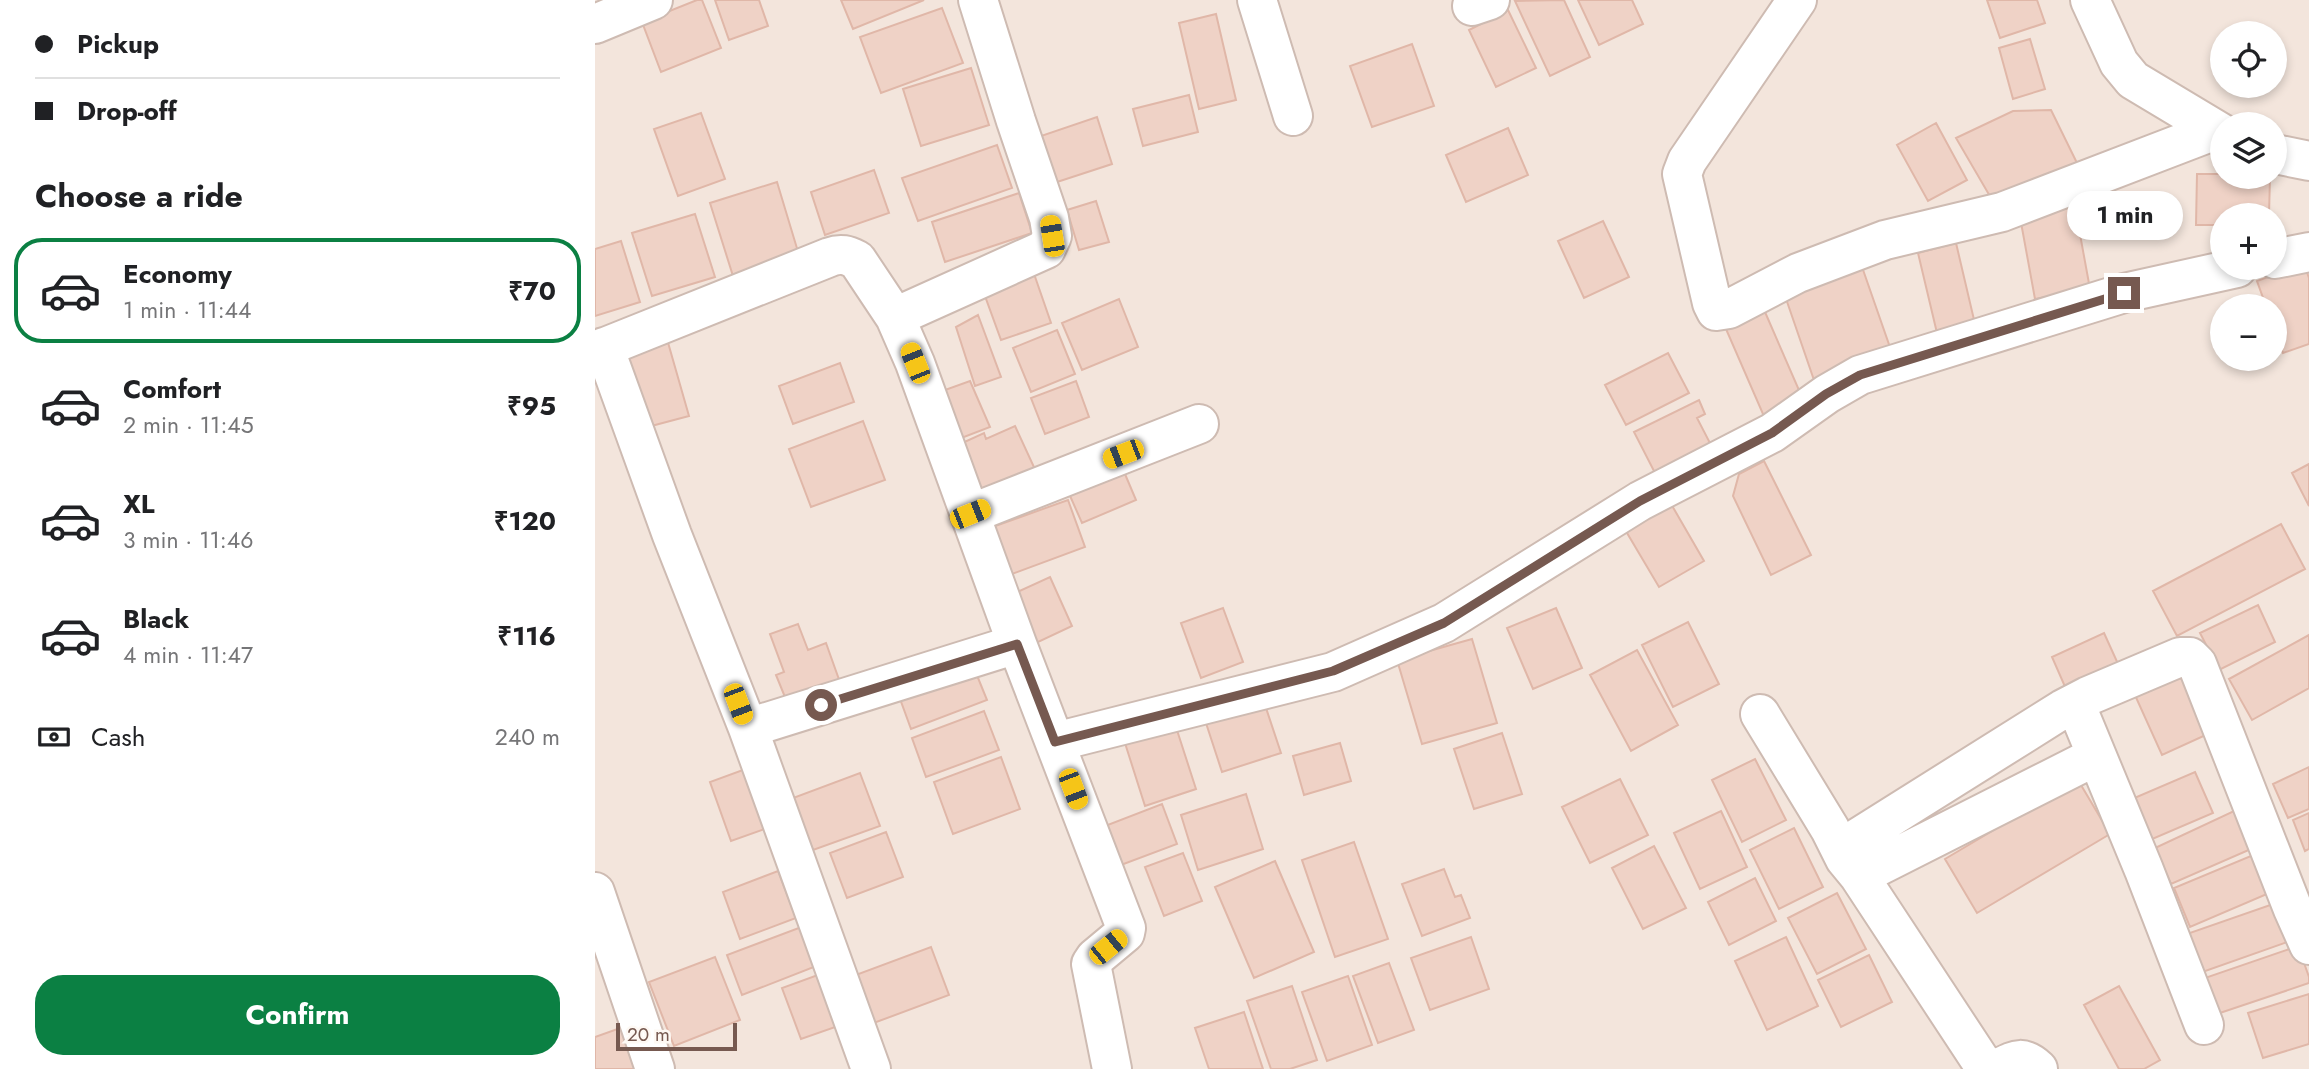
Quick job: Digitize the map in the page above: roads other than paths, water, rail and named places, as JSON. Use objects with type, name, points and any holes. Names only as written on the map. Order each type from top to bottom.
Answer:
[{"type":"street","points":[[595,24],[653,0]]},
{"type":"street","points":[[895,317],[1046,248],[1052,236],[1049,218],[978,0]]},
{"type":"street","points":[[1257,0],[1293,116]]},
{"type":"street","points":[[1797,0],[1687,161],[1682,174],[1716,311],[1729,309],[1798,273],[1885,240],[2002,212],[2210,135]]},
{"type":"street","points":[[2090,0],[2119,64],[2133,80],[2210,127]]},
{"type":"street","points":[[2287,257],[2309,252]]},
{"type":"street","points":[[871,1069],[748,729],[600,349],[838,254],[856,260],[895,317],[915,363],[1017,644],[1126,928],[1125,933],[1091,964],[1112,1069]]},
{"type":"street","points":[[1055,742],[1333,671],[1444,623],[1640,501],[1772,433],[1826,394],[1860,375],[2124,293],[2210,274]]},
{"type":"street","points":[[970,514],[1199,424]]},
{"type":"street","points":[[748,729],[1017,644]]},
{"type":"street","points":[[1850,862],[2075,703],[2180,657],[2190,657],[2197,664],[2309,945]]},
{"type":"street","points":[[2075,703],[2204,1025]]},
{"type":"street","points":[[1760,714],[1850,862],[1986,1069]]},
{"type":"street","points":[[1850,862],[2097,756]]},
{"type":"street","points":[[595,892],[655,1069]]},
{"type":"street","points":[[1997,1069],[2016,1059],[2029,1060],[2038,1069]]}]
